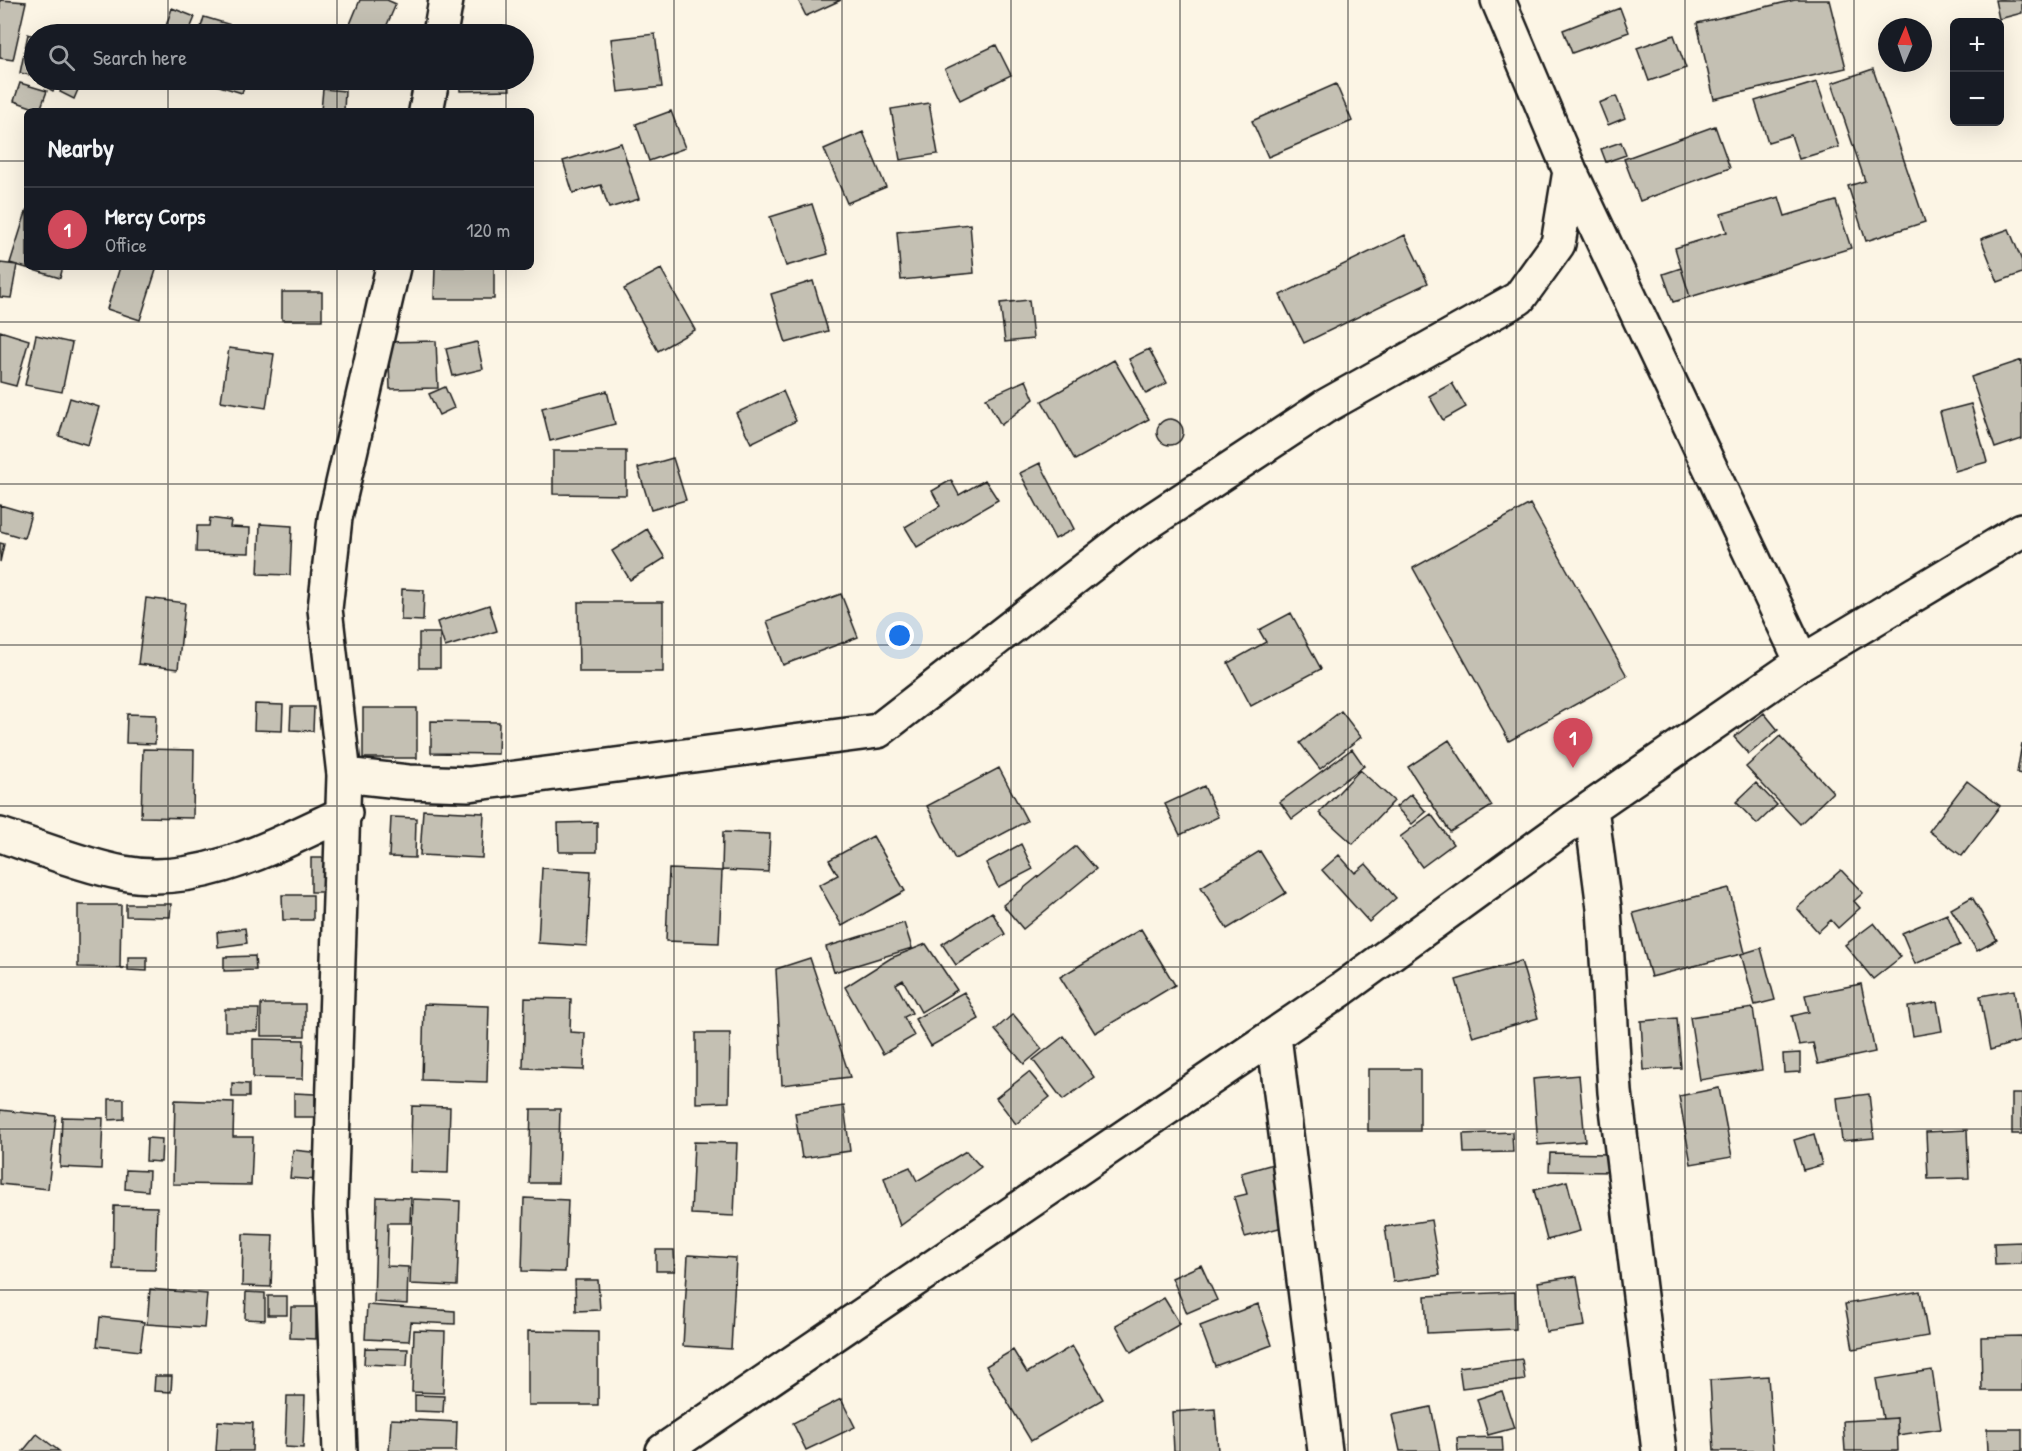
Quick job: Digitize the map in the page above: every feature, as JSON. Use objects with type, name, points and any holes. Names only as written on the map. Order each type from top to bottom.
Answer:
[{"type":"street","points":[[442,24],[446,0]]},
{"type":"street","points":[[1498,0],[1570,171],[1802,662]]},
{"type":"street","points":[[427,108],[430,90]]},
{"type":"street","points":[[344,775],[408,782],[469,784],[878,731],[1131,534],[1324,407],[1519,298],[1558,244],[1570,171]]},
{"type":"street","points":[[340,1451],[330,1206],[345,813],[344,775],[326,609],[335,518],[392,270]]},
{"type":"street","points":[[663,1451],[1342,989],[1591,808],[1802,662],[2022,530]]},
{"type":"street","points":[[1591,808],[1604,908],[1615,1092],[1659,1451]]},
{"type":"street","points":[[0,835],[123,873],[172,875],[238,861],[345,813]]},
{"type":"street","points":[[1274,1036],[1325,1451]]},
{"type":"building","points":[[0,0],[26,2],[13,60],[0,58]]},
{"type":"building","points":[[360,0],[387,0],[396,4],[387,24],[350,24]]},
{"type":"building","points":[[798,0],[841,0],[806,16]]},
{"type":"building","points":[[1795,0],[1829,0],[1846,68],[1714,99],[1697,23]]},
{"type":"building","points":[[1995,0],[2022,0],[2022,13],[1999,18]]},
{"type":"building","points":[[172,8],[195,17],[192,24],[167,24]]},
{"type":"building","points":[[1620,8],[1629,32],[1572,53],[1563,30]]},
{"type":"building","points":[[204,17],[228,24],[202,24]]},
{"type":"building","points":[[655,34],[662,87],[618,92],[611,39]]},
{"type":"building","points":[[1674,35],[1686,68],[1649,81],[1637,48]]},
{"type":"building","points":[[996,45],[1011,75],[960,100],[945,69]]},
{"type":"building","points":[[24,54],[24,74],[20,73]]},
{"type":"building","points":[[1873,69],[1925,222],[1866,241],[1848,186],[1865,181],[1832,83]]},
{"type":"building","points":[[1817,82],[1839,147],[1799,159],[1791,135],[1768,142],[1755,101]]},
{"type":"building","points":[[20,83],[24,84],[24,90],[47,91],[41,108],[14,101]]},
{"type":"building","points":[[1336,84],[1352,121],[1268,157],[1252,121]]},
{"type":"building","points":[[61,90],[78,90],[74,99],[60,92]]},
{"type":"building","points":[[323,90],[345,91],[344,108],[321,108]]},
{"type":"building","points":[[460,90],[510,90],[460,91]]},
{"type":"building","points":[[1616,96],[1625,118],[1608,125],[1599,103]]},
{"type":"building","points":[[929,103],[938,154],[900,160],[891,109]]},
{"type":"building","points":[[671,111],[685,148],[649,161],[636,124]]},
{"type":"building","points":[[1715,126],[1730,168],[1640,201],[1624,159]]},
{"type":"building","points":[[863,132],[886,187],[847,203],[824,149]]},
{"type":"building","points":[[1621,142],[1626,155],[1606,162],[1601,149]]},
{"type":"building","points":[[621,143],[639,199],[609,208],[601,185],[573,193],[563,161]]},
{"type":"building","points":[[1779,197],[1785,216],[1836,201],[1851,248],[1690,297],[1675,248],[1727,232],[1721,214]]},
{"type":"building","points":[[812,204],[828,254],[786,266],[770,217]]},
{"type":"building","points":[[24,219],[24,267],[10,263]]},
{"type":"building","points":[[970,224],[974,273],[901,280],[897,232]]},
{"type":"building","points":[[2009,229],[2022,261],[2022,273],[1998,282],[1981,239]]},
{"type":"building","points":[[1405,235],[1428,283],[1304,343],[1280,295]]},
{"type":"building","points":[[0,263],[17,265],[11,298],[0,297]]},
{"type":"building","points":[[1681,268],[1690,297],[1673,302],[1663,274]]},
{"type":"building","points":[[661,269],[695,330],[658,351],[624,289]]},
{"type":"building","points":[[33,270],[62,270],[60,278]]},
{"type":"building","points":[[119,270],[156,270],[140,320],[107,309]]},
{"type":"building","points":[[435,270],[494,270],[494,299],[434,299]]},
{"type":"building","points":[[813,281],[828,331],[786,343],[771,294]]},
{"type":"building","points":[[282,292],[322,292],[322,320],[282,320]]},
{"type":"building","points":[[1029,300],[1033,339],[1005,342],[1000,303]]},
{"type":"building","points":[[0,331],[29,340],[16,386],[0,382]]},
{"type":"building","points":[[36,335],[72,343],[62,392],[25,385]]},
{"type":"building","points":[[436,341],[438,388],[390,389],[389,361],[381,361],[382,342]]},
{"type":"building","points":[[477,342],[483,369],[453,376],[446,349]]},
{"type":"building","points":[[229,348],[274,354],[266,408],[221,401]]},
{"type":"building","points":[[1149,349],[1167,383],[1146,394],[1129,359]]},
{"type":"building","points":[[1114,360],[1149,419],[1075,460],[1042,401]]},
{"type":"building","points":[[2022,360],[2022,439],[1995,448],[1971,377]]},
{"type":"building","points":[[1026,380],[1034,399],[1001,425],[986,398]]},
{"type":"building","points":[[1452,383],[1466,407],[1443,420],[1429,396]]},
{"type":"building","points":[[445,387],[454,408],[439,415],[429,394]]},
{"type":"building","points":[[607,391],[615,424],[550,441],[542,408]]},
{"type":"building","points":[[783,391],[796,421],[751,443],[736,413]]},
{"type":"building","points":[[70,398],[99,407],[88,445],[59,436]]},
{"type":"building","points":[[1971,404],[1987,462],[1955,471],[1940,412]]},
{"type":"building","points":[[1170,419],[1179,423],[1183,432],[1179,441],[1170,445],[1161,441],[1157,432],[1161,423]]},
{"type":"building","points":[[553,451],[626,451],[626,495],[553,494]]},
{"type":"building","points":[[673,458],[686,500],[651,510],[638,468]]},
{"type":"building","points":[[1040,463],[1074,529],[1055,539],[1020,473]]},
{"type":"building","points":[[951,480],[959,495],[985,480],[998,500],[917,547],[905,527],[940,506],[932,491]]},
{"type":"building","points":[[1530,504],[1627,676],[1509,741],[1413,568]]},
{"type":"building","points":[[0,505],[31,514],[24,538],[0,531]]},
{"type":"building","points":[[210,518],[231,521],[230,527],[250,528],[249,553],[196,552],[197,526],[209,526]]},
{"type":"building","points":[[260,524],[292,526],[290,575],[258,574]]},
{"type":"building","points":[[647,529],[665,558],[630,580],[612,551]]},
{"type":"building","points":[[0,543],[4,544],[0,562]]},
{"type":"building","points":[[402,589],[424,590],[423,621],[401,620]]},
{"type":"building","points":[[841,594],[858,637],[783,665],[767,621]]},
{"type":"building","points":[[146,598],[185,603],[178,669],[138,664]]},
{"type":"building","points":[[578,602],[663,602],[663,672],[579,672]]},
{"type":"building","points":[[489,605],[497,631],[445,647],[437,622]]},
{"type":"building","points":[[1291,613],[1321,669],[1251,706],[1228,663],[1266,642],[1259,630]]},
{"type":"building","points":[[419,633],[440,633],[440,668],[419,668]]},
{"type":"building","points":[[255,704],[283,705],[282,731],[254,730]]},
{"type":"building","points":[[291,707],[314,707],[313,731],[290,730]]},
{"type":"building","points":[[363,708],[417,708],[417,758],[363,758]]},
{"type":"building","points":[[1341,711],[1361,737],[1320,769],[1300,743]]},
{"type":"building","points":[[1764,713],[1778,730],[1749,754],[1734,737]]},
{"type":"building","points":[[127,714],[156,715],[155,744],[126,743]]},
{"type":"building","points":[[431,721],[499,722],[498,754],[431,753]]},
{"type":"building","points":[[1780,736],[1833,792],[1800,824],[1746,767]]},
{"type":"building","points":[[1449,740],[1492,806],[1450,832],[1408,767]]},
{"type":"building","points":[[2022,743],[2022,774],[2017,773]]},
{"type":"building","points":[[143,749],[194,750],[193,818],[141,817]]},
{"type":"building","points":[[1352,749],[1364,766],[1292,819],[1280,802]]},
{"type":"building","points":[[999,768],[1027,821],[955,859],[927,806]]},
{"type":"building","points":[[1360,770],[1394,801],[1353,844],[1319,813]]},
{"type":"building","points":[[1967,781],[2000,806],[1962,856],[1929,831]]},
{"type":"building","points":[[1756,783],[1777,805],[1757,824],[1736,802]]},
{"type":"building","points":[[1204,786],[1218,817],[1180,835],[1165,804]]},
{"type":"building","points":[[1411,794],[1426,812],[1412,824],[1396,807]]},
{"type":"building","points":[[423,810],[484,813],[482,858],[420,855]]},
{"type":"building","points":[[1431,814],[1453,844],[1422,867],[1400,837]]},
{"type":"building","points":[[391,817],[416,818],[415,858],[389,857]]},
{"type":"building","points":[[597,822],[597,852],[559,852],[558,823]]},
{"type":"building","points":[[723,832],[770,834],[768,872],[722,870]]},
{"type":"building","points":[[873,836],[905,891],[842,926],[819,885],[838,875],[829,860]]},
{"type":"building","points":[[1021,844],[1033,869],[998,887],[986,863]]},
{"type":"building","points":[[1076,846],[1096,869],[1023,929],[1003,905]]},
{"type":"building","points":[[1260,851],[1286,893],[1227,929],[1201,887]]},
{"type":"building","points":[[1339,855],[1355,873],[1366,864],[1396,898],[1369,922],[1322,870]]},
{"type":"building","points":[[311,858],[327,858],[327,892],[311,892]]},
{"type":"building","points":[[542,868],[591,871],[587,946],[538,943]]},
{"type":"building","points":[[669,869],[722,871],[719,943],[666,941]]},
{"type":"building","points":[[1841,870],[1863,893],[1854,901],[1860,908],[1838,928],[1831,920],[1818,932],[1797,908]]},
{"type":"building","points":[[1729,888],[1745,953],[1651,977],[1633,913]]},
{"type":"building","points":[[282,895],[313,895],[313,920],[283,920]]},
{"type":"building","points":[[1972,897],[1997,940],[1977,951],[1951,909]]},
{"type":"building","points":[[126,904],[171,904],[170,917],[126,916]]},
{"type":"building","points":[[78,905],[121,905],[120,968],[78,967]]},
{"type":"building","points":[[992,912],[1005,934],[956,965],[942,944]]},
{"type":"building","points":[[1947,914],[1960,945],[1915,964],[1902,933]]},
{"type":"building","points":[[904,923],[912,948],[834,972],[826,947]]},
{"type":"building","points":[[1874,923],[1901,957],[1873,979],[1845,945]]},
{"type":"building","points":[[245,928],[247,943],[218,947],[217,932]]},
{"type":"building","points":[[1141,929],[1175,985],[1095,1033],[1060,977]]},
{"type":"building","points":[[926,944],[957,990],[921,1012],[903,980],[896,984],[912,1013],[904,1017],[914,1036],[883,1054],[845,987],[891,958]]},
{"type":"building","points":[[1761,948],[1775,1000],[1755,1005],[1741,954]]},
{"type":"building","points":[[255,956],[256,970],[224,971],[224,957]]},
{"type":"building","points":[[128,957],[147,957],[147,971],[128,970]]},
{"type":"building","points":[[810,958],[850,1077],[782,1085],[776,969]]},
{"type":"building","points":[[1521,961],[1538,1018],[1473,1037],[1456,980]]},
{"type":"building","points":[[1861,984],[1875,1052],[1818,1064],[1813,1043],[1799,1045],[1792,1016],[1809,1012],[1805,995]]},
{"type":"building","points":[[2014,990],[2021,1041],[1990,1050],[1980,996]]},
{"type":"building","points":[[964,992],[979,1019],[931,1046],[915,1019]]},
{"type":"building","points":[[525,998],[571,999],[570,1032],[585,1033],[584,1070],[523,1068]]},
{"type":"building","points":[[1937,1002],[1942,1031],[1913,1036],[1908,1007]]},
{"type":"building","points":[[261,1004],[305,1004],[305,1036],[261,1036]]},
{"type":"building","points":[[424,1004],[489,1006],[487,1082],[422,1080]]},
{"type":"building","points":[[1753,1008],[1762,1070],[1700,1080],[1690,1017]]},
{"type":"building","points":[[225,1009],[259,1009],[258,1031],[225,1031]]},
{"type":"building","points":[[1013,1014],[1042,1049],[1024,1064],[995,1030]]},
{"type":"building","points":[[1677,1018],[1681,1068],[1644,1070],[1641,1021]]},
{"type":"building","points":[[696,1033],[730,1033],[729,1102],[696,1103]]},
{"type":"building","points":[[1064,1036],[1094,1077],[1063,1100],[1033,1060]]},
{"type":"building","points":[[253,1039],[304,1040],[303,1079],[253,1078]]},
{"type":"building","points":[[1800,1053],[1800,1072],[1784,1073],[1783,1054]]},
{"type":"building","points":[[1368,1069],[1420,1069],[1420,1131],[1368,1131]]},
{"type":"building","points":[[1029,1072],[1050,1097],[1016,1124],[996,1098]]},
{"type":"building","points":[[1579,1075],[1585,1141],[1538,1145],[1533,1079]]},
{"type":"building","points":[[232,1083],[249,1084],[249,1097],[232,1097]]},
{"type":"building","points":[[1719,1088],[1732,1157],[1691,1164],[1679,1096]]},
{"type":"building","points":[[294,1093],[315,1094],[315,1117],[294,1117]]},
{"type":"building","points":[[1869,1094],[1874,1138],[1842,1141],[1837,1098]]},
{"type":"building","points":[[2012,1094],[2022,1094],[2022,1134],[2012,1134]]},
{"type":"building","points":[[109,1099],[124,1099],[124,1119],[109,1120]]},
{"type":"building","points":[[175,1100],[234,1102],[233,1137],[253,1137],[251,1185],[173,1184]]},
{"type":"building","points":[[412,1106],[450,1107],[448,1173],[410,1172]]},
{"type":"building","points":[[844,1106],[850,1151],[802,1158],[795,1113]]},
{"type":"building","points":[[531,1109],[560,1109],[558,1183],[529,1183]]},
{"type":"building","points":[[0,1110],[56,1116],[48,1189],[0,1184]]},
{"type":"building","points":[[62,1117],[103,1118],[101,1169],[60,1167]]},
{"type":"building","points":[[1967,1130],[1969,1178],[1928,1179],[1926,1132]]},
{"type":"building","points":[[1512,1132],[1513,1152],[1464,1153],[1463,1134]]},
{"type":"building","points":[[1814,1134],[1822,1165],[1803,1170],[1794,1140]]},
{"type":"building","points":[[147,1138],[162,1139],[161,1162],[146,1161]]},
{"type":"building","points":[[694,1142],[737,1143],[734,1216],[691,1214]]},
{"type":"building","points":[[293,1150],[321,1153],[318,1180],[290,1178]]},
{"type":"building","points":[[966,1151],[981,1167],[900,1226],[884,1178],[910,1167],[917,1181]]},
{"type":"building","points":[[1550,1153],[1611,1154],[1611,1172],[1549,1171]]},
{"type":"building","points":[[1277,1163],[1294,1224],[1245,1237],[1234,1197],[1247,1194],[1241,1173]]},
{"type":"building","points":[[126,1170],[149,1171],[148,1191],[125,1189]]},
{"type":"building","points":[[1567,1181],[1580,1231],[1547,1240],[1534,1190]]},
{"type":"building","points":[[377,1197],[411,1198],[410,1223],[388,1223],[387,1266],[408,1267],[407,1304],[374,1302]]},
{"type":"building","points":[[524,1198],[568,1200],[565,1272],[522,1271]]},
{"type":"building","points":[[413,1199],[460,1201],[457,1286],[410,1284]]},
{"type":"building","points":[[114,1206],[157,1207],[155,1270],[113,1269]]},
{"type":"building","points":[[1431,1220],[1440,1275],[1393,1282],[1385,1227]]},
{"type":"building","points":[[243,1234],[273,1235],[271,1287],[242,1286]]},
{"type":"building","points":[[2022,1242],[2022,1264],[1995,1265],[1994,1243]]},
{"type":"building","points":[[656,1250],[674,1250],[675,1271],[656,1271]]},
{"type":"building","points":[[688,1255],[736,1258],[731,1349],[683,1346]]},
{"type":"building","points":[[1201,1265],[1217,1300],[1187,1313],[1172,1278]]},
{"type":"building","points":[[1577,1276],[1585,1326],[1546,1332],[1538,1282]]},
{"type":"building","points":[[575,1280],[598,1280],[600,1310],[576,1311]]},
{"type":"building","points":[[150,1289],[207,1294],[204,1328],[147,1324]]},
{"type":"building","points":[[1920,1291],[1928,1336],[1853,1349],[1845,1304]]},
{"type":"building","points":[[246,1292],[265,1293],[265,1320],[245,1319]]},
{"type":"building","points":[[1515,1292],[1516,1329],[1427,1333],[1425,1296]]},
{"type":"building","points":[[268,1296],[287,1296],[287,1315],[268,1315]]},
{"type":"building","points":[[1164,1298],[1180,1324],[1131,1352],[1116,1325]]},
{"type":"building","points":[[1258,1304],[1272,1345],[1215,1366],[1200,1326]]},
{"type":"building","points":[[367,1305],[455,1311],[455,1324],[411,1322],[409,1341],[365,1339]]},
{"type":"building","points":[[291,1307],[316,1307],[316,1339],[290,1338]]},
{"type":"building","points":[[100,1317],[144,1322],[140,1351],[97,1346]]},
{"type":"building","points":[[414,1330],[445,1331],[443,1393],[412,1392]]},
{"type":"building","points":[[528,1331],[598,1332],[598,1405],[528,1405]]},
{"type":"building","points":[[2022,1336],[2022,1391],[1982,1391],[1981,1337]]},
{"type":"building","points":[[1072,1346],[1103,1399],[1031,1441],[986,1366],[1013,1350],[1027,1373]]},
{"type":"building","points":[[365,1348],[408,1349],[407,1366],[364,1364]]},
{"type":"building","points":[[1522,1359],[1525,1380],[1462,1388],[1459,1367]]},
{"type":"building","points":[[1932,1370],[1941,1429],[1898,1435],[1897,1418],[1883,1419],[1876,1379]]},
{"type":"building","points":[[155,1376],[172,1376],[171,1392],[154,1391]]},
{"type":"building","points":[[1768,1376],[1773,1451],[1714,1451],[1710,1380]]},
{"type":"building","points":[[1502,1391],[1514,1428],[1488,1435],[1477,1399]]},
{"type":"building","points":[[415,1395],[444,1396],[443,1412],[415,1411]]},
{"type":"building","points":[[287,1396],[305,1396],[303,1448],[285,1447]]},
{"type":"building","points":[[841,1399],[855,1427],[806,1450],[793,1423]]},
{"type":"building","points":[[1431,1407],[1440,1451],[1400,1451],[1392,1415]]},
{"type":"building","points":[[1215,1409],[1218,1451],[1174,1451],[1172,1412]]},
{"type":"building","points":[[1897,1418],[1898,1451],[1845,1451],[1843,1421]]},
{"type":"building","points":[[391,1419],[457,1422],[456,1451],[389,1451]]},
{"type":"building","points":[[218,1421],[253,1423],[252,1451],[216,1451]]},
{"type":"building","points":[[1987,1429],[2022,1429],[2022,1451],[1988,1451]]},
{"type":"building","points":[[37,1434],[59,1451],[23,1451]]},
{"type":"building","points":[[1502,1437],[1503,1451],[1458,1451],[1457,1438]]},
{"type":"place","name":"Mercy Corps","points":[[1573,768]]}]
